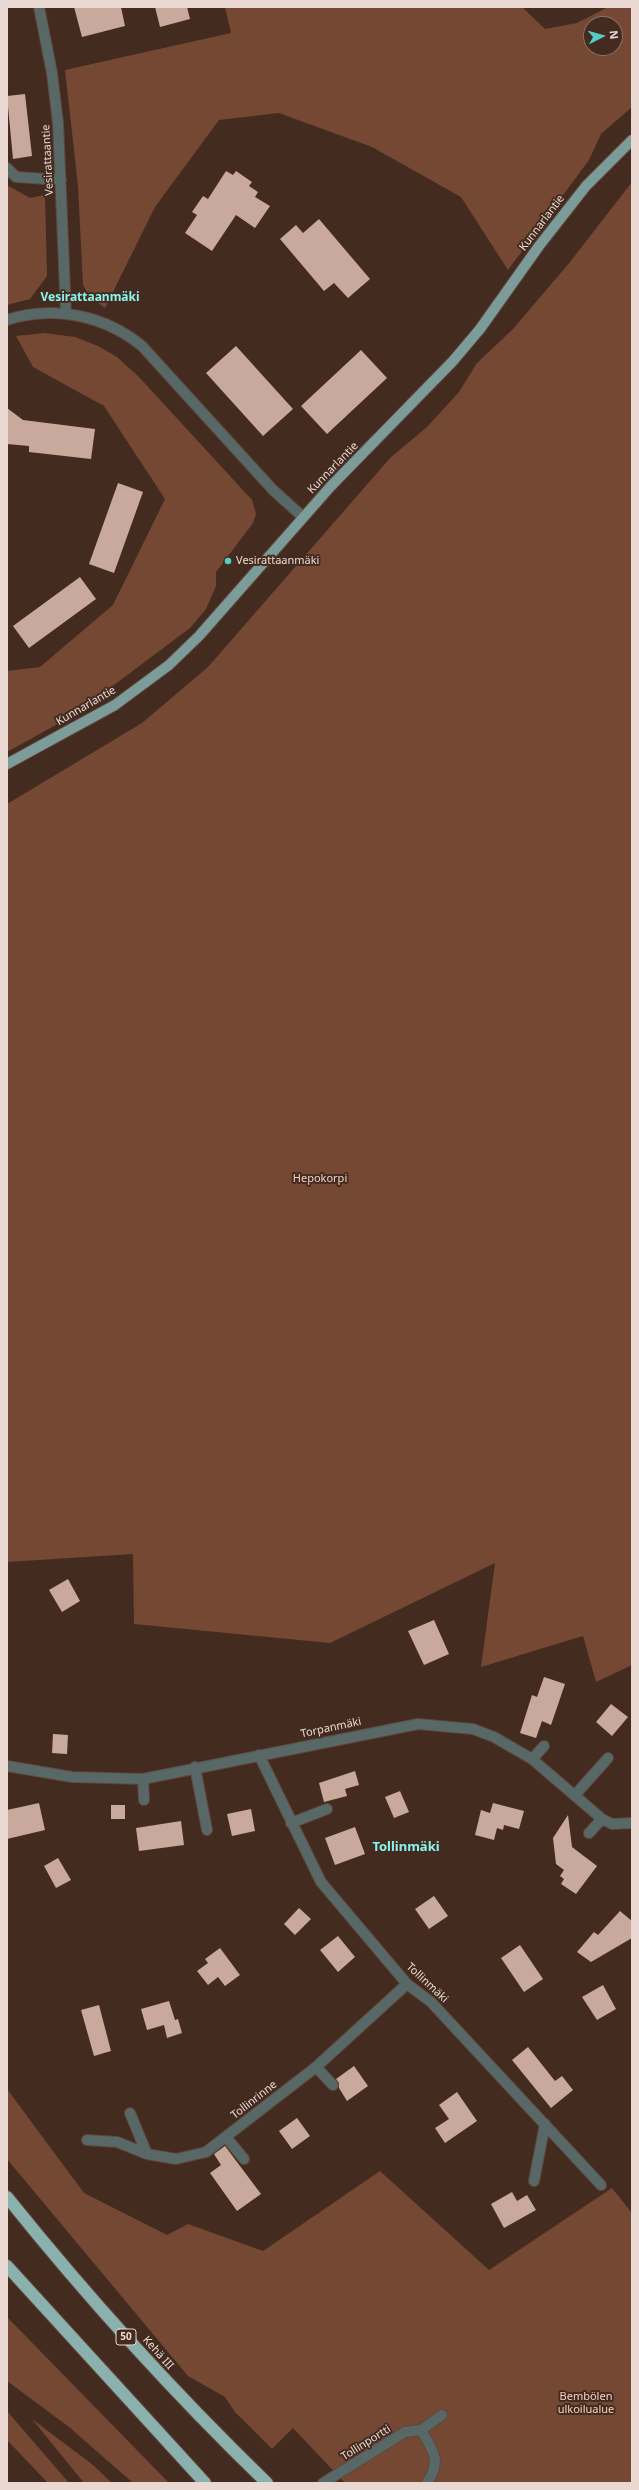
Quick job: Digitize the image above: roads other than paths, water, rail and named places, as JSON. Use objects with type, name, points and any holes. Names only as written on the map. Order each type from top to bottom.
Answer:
[{"type":"highway","name":"Kehä III","points":[[7,2197],[48,2248],[157,2372],[267,2483]]},
{"type":"highway","points":[[7,2266],[206,2483]]},
{"type":"main road","name":"Kunnarlantie","points":[[7,764],[115,705],[168,665],[199,636],[303,517],[457,356],[480,329],[539,246],[586,186],[632,140]]},
{"type":"street","name":"Vesirattaantie","points":[[39,7],[54,94],[61,180],[66,314]]},
{"type":"street","points":[[7,168],[16,176],[61,180]]},
{"type":"street","points":[[7,320],[26,315],[66,314],[87,317],[107,323],[128,335],[142,346],[273,490],[303,517]]},
{"type":"street","name":"Torpanmäki","points":[[7,1766],[72,1777],[143,1779],[418,1724],[473,1729],[494,1737],[532,1759],[602,1819],[612,1824],[632,1823]]},
{"type":"street","points":[[532,1759],[544,1746]]},
{"type":"street","name":"Tollinmäki","points":[[259,1755],[321,1882],[407,1984],[431,2002],[601,2185]]},
{"type":"street","points":[[575,1795],[608,1758]]},
{"type":"street","points":[[195,1768],[207,1830]]},
{"type":"street","points":[[143,1779],[144,1800]]},
{"type":"street","points":[[291,1823],[327,1809]]},
{"type":"street","points":[[589,1832],[602,1819]]},
{"type":"street","name":"Tollinrinne","points":[[87,2140],[117,2142],[147,2154],[176,2159],[206,2152],[316,2067],[407,1984]]},
{"type":"street","points":[[316,2067],[333,2085]]},
{"type":"street","points":[[130,2113],[147,2154]]},
{"type":"street","points":[[534,2181],[545,2124]]},
{"type":"street","points":[[226,2137],[244,2160]]},
{"type":"street","name":"Tollinportti","points":[[323,2483],[405,2432],[421,2430],[442,2415]]},
{"type":"street","points":[[421,2430],[435,2453],[435,2472],[427,2483]]},
{"type":"place","name":"Vesirattaanmäki","points":[[228,561]]},
{"type":"district","name":"Vesirattaanmäki","points":[[90,298]]},
{"type":"district","name":"Tollinmäki","points":[[406,1847]]},
{"type":"park label","name":"Hepokorpi","points":[[320,1179]]},
{"type":"park label","name":"Bembölen ulkoilualue","points":[[586,2403]]}]
